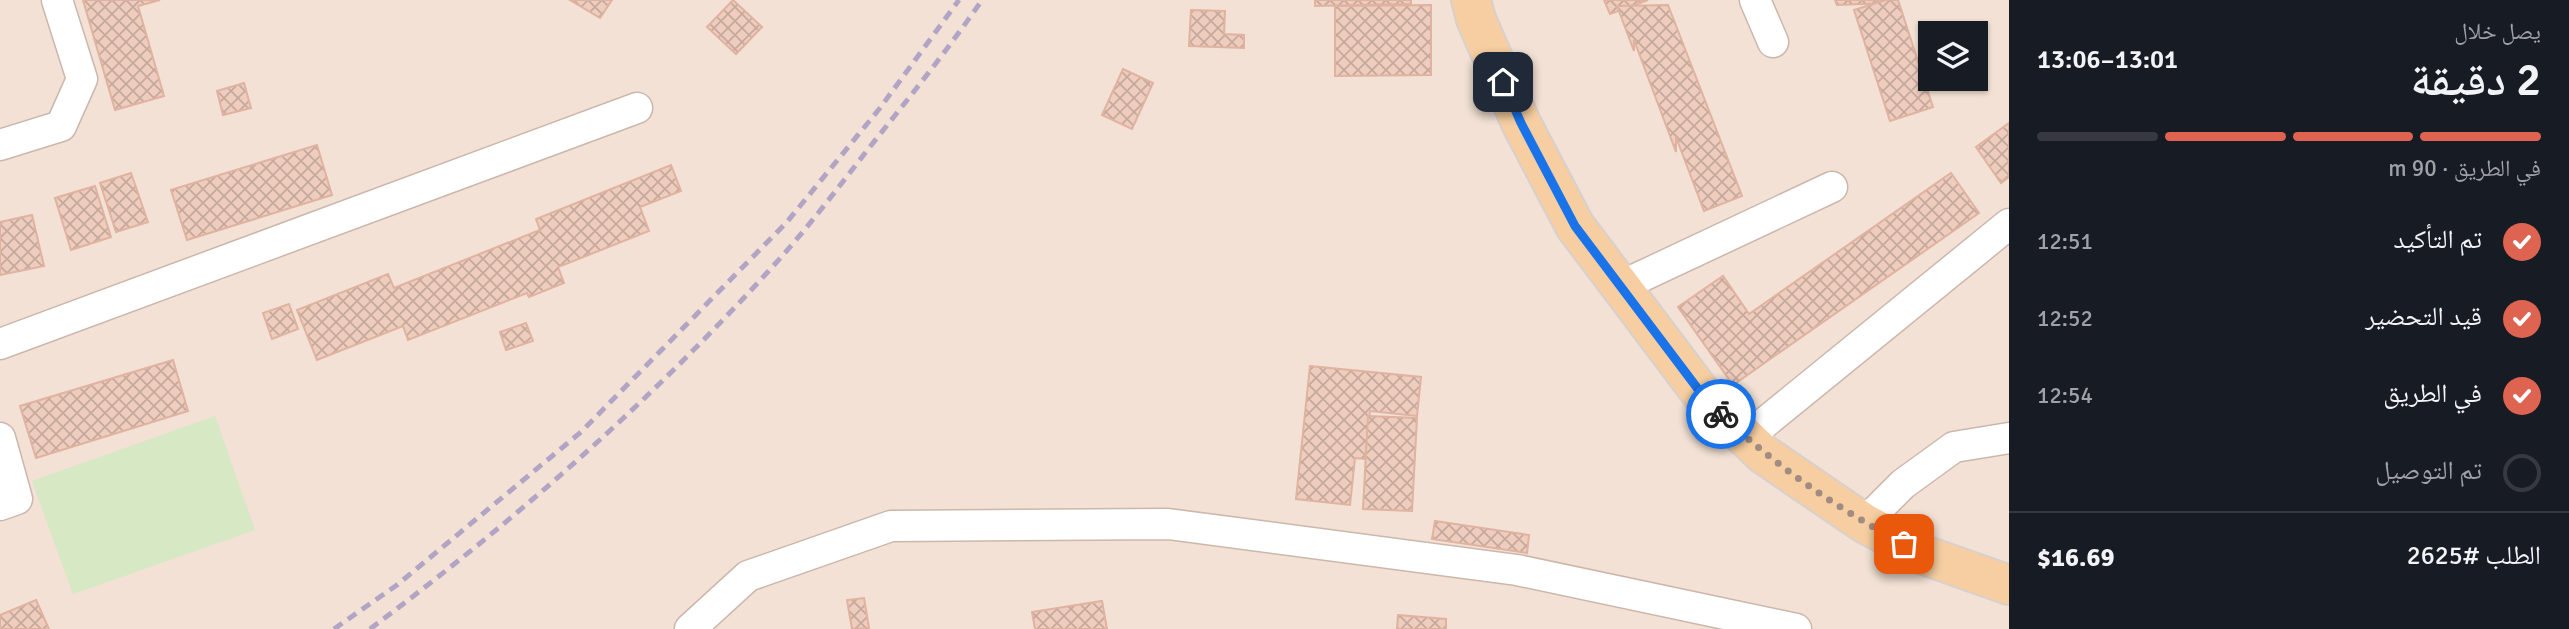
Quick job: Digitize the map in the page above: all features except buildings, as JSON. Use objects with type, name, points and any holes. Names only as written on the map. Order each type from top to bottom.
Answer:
[{"type":"main road","points":[[1471,0],[1476,19],[1521,123],[1575,226],[1704,397],[1763,454],[1864,523],[1924,555],[2009,585]]},
{"type":"street","points":[[0,145],[61,126],[82,79],[57,0]]},
{"type":"street","points":[[1755,0],[1773,43]]},
{"type":"street","points":[[0,344],[637,108]]},
{"type":"street","points":[[1619,287],[1832,187]]},
{"type":"street","points":[[1746,438],[2009,224]]},
{"type":"street","points":[[0,438],[17,499],[0,505]]},
{"type":"street","points":[[1864,523],[1903,484],[1954,447],[2009,438]]},
{"type":"street","points":[[690,629],[748,576],[891,526],[1168,524],[1517,570],[1796,629]]},
{"type":"shaded area","points":[[0,0],[2009,0],[2009,629],[0,629]]},
{"type":"green space","points":[[215,416],[255,530],[73,594],[32,481]]},
{"type":"railway","points":[[334,629],[397,585],[581,432],[787,222],[880,108],[959,0]]},
{"type":"railway","points":[[370,629],[480,543],[586,453],[736,306],[805,229],[927,75],[982,0]]},
{"type":"way so far","points":[[1721,414],[1763,454],[1864,523],[1904,544]]},
{"type":"route","points":[[1503,82],[1521,123],[1575,226],[1704,397],[1721,414]]}]
